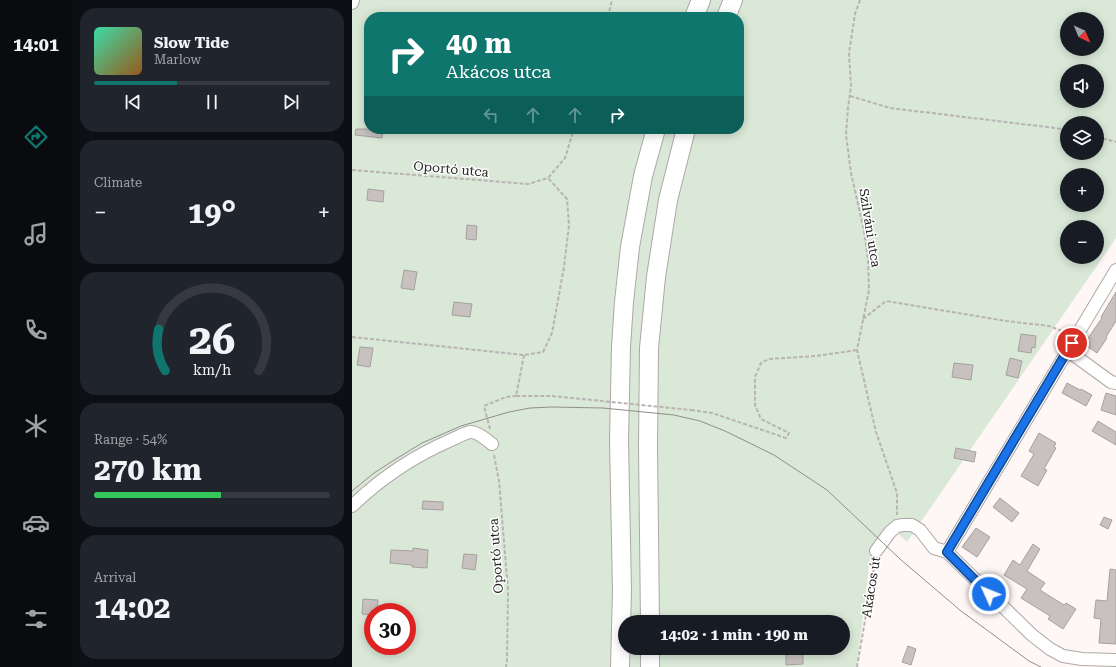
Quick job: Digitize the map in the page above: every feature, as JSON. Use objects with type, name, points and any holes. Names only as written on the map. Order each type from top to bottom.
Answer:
[{"type":"highway","points":[[696,12],[701,0]]},
{"type":"highway","points":[[728,12],[733,0]]},
{"type":"highway","points":[[620,667],[622,591],[619,440],[623,310],[630,247],[643,176],[655,134]]},
{"type":"highway","points":[[650,615],[648,447],[649,348],[656,277],[668,200],[685,134]]},
{"type":"highway","points":[[650,655],[650,667]]},
{"type":"street","points":[[947,552],[1116,270]]},
{"type":"street","points":[[1067,350],[1111,382],[1116,383]]},
{"type":"street","points":[[352,506],[397,469],[427,451],[459,436],[471,432],[481,436],[492,444]]},
{"type":"street","points":[[894,529],[902,525],[912,526],[920,530],[934,548],[947,552],[1032,635],[1050,650],[1063,656],[1082,659],[1116,660]]},
{"type":"street","name":"Akácos út","points":[[876,551],[894,529]]},
{"type":"path","points":[[609,12],[612,0]]},
{"type":"path","name":"Szilváni utca","points":[[860,0],[855,14],[849,53],[851,86],[846,135],[851,173],[864,231],[868,260],[869,290],[857,350],[876,432],[898,493],[894,529]]},
{"type":"path","points":[[850,96],[890,108],[1060,129]]},
{"type":"path","points":[[352,337],[524,356],[543,352],[552,333],[564,268],[569,225],[567,199],[548,178],[565,158],[572,134]]},
{"type":"path","points":[[1104,139],[1116,142]]},
{"type":"path","name":"Oportó utca","points":[[352,170],[528,184],[548,178]]},
{"type":"path","points":[[863,319],[886,301],[1006,321],[1049,326],[1076,336]]},
{"type":"path","points":[[524,356],[516,396],[552,396],[712,413],[786,438],[789,433],[761,419],[755,405],[755,377],[761,363],[769,359],[816,356],[857,350]]},
{"type":"path","name":"Oportó utca","points":[[506,667],[508,590],[499,481],[488,418],[484,406],[506,397],[516,396]]},
{"type":"path","name":"Akácos út","points":[[857,667],[876,551]]},
{"type":"green space","points":[[352,0],[1116,0],[1116,238],[1104,255],[1104,220],[1060,220],[1060,264],[1098,264],[907,542],[896,532],[876,551],[870,559],[857,667],[352,667]]},
{"type":"building","points":[[356,129],[364,129],[364,134],[382,134],[382,138],[355,135]]},
{"type":"building","points":[[368,189],[384,191],[383,202],[367,200]]},
{"type":"building","points":[[467,225],[477,226],[476,240],[466,239]]},
{"type":"building","points":[[404,270],[417,272],[414,290],[401,288]]},
{"type":"building","points":[[1116,292],[1116,321],[1097,353],[1084,344],[1102,318],[1101,317]]},
{"type":"building","points":[[454,302],[472,304],[470,317],[452,315]]},
{"type":"building","points":[[1021,334],[1036,336],[1035,348],[1032,347],[1031,353],[1018,351]]},
{"type":"building","points":[[360,347],[373,348],[370,367],[357,365]]},
{"type":"building","points":[[1010,358],[1022,361],[1018,378],[1006,375]]},
{"type":"building","points":[[954,363],[973,365],[971,380],[952,377]]},
{"type":"building","points":[[1067,383],[1092,395],[1086,406],[1062,393]]},
{"type":"building","points":[[1106,393],[1116,396],[1116,415],[1101,410]]},
{"type":"building","points":[[1098,421],[1116,432],[1116,445],[1092,431]]},
{"type":"building","points":[[1039,433],[1056,443],[1054,447],[1056,448],[1044,469],[1047,470],[1038,486],[1021,476],[1034,454],[1029,451]]},
{"type":"building","points":[[956,448],[976,452],[974,462],[954,458]]},
{"type":"building","points":[[1000,498],[1019,513],[1012,522],[993,507]]},
{"type":"building","points":[[423,501],[443,502],[443,510],[422,509]]},
{"type":"building","points":[[1104,517],[1112,520],[1108,529],[1100,525]]},
{"type":"building","points":[[976,528],[990,537],[977,557],[962,547]]},
{"type":"building","points":[[1033,544],[1040,549],[1027,571],[1045,583],[1040,590],[1064,605],[1066,603],[1076,609],[1063,629],[1048,619],[1050,616],[1021,598],[1027,589],[1004,575],[1013,560],[1020,565]]},
{"type":"building","points":[[413,548],[428,550],[427,568],[390,563],[391,550],[413,551]]},
{"type":"building","points":[[464,554],[477,555],[475,570],[462,568]]},
{"type":"building","points":[[1110,569],[1116,570],[1116,644],[1099,643],[1101,619],[1094,618],[1096,600],[1107,601]]},
{"type":"building","points":[[363,599],[378,600],[378,603],[364,603],[364,614],[362,614]]},
{"type":"building","points":[[908,646],[916,649],[911,665],[902,662]]},
{"type":"building","points":[[786,655],[803,655],[803,664],[786,665]]},
{"type":"tram line","points":[[352,491],[374,473],[422,443],[461,426],[509,412],[530,408],[552,407],[603,408],[674,415],[700,421],[725,431],[774,455],[827,490],[900,559],[961,611],[1029,661],[1041,667]]},
{"type":"route","points":[[989,594],[947,552],[1072,343]]}]
